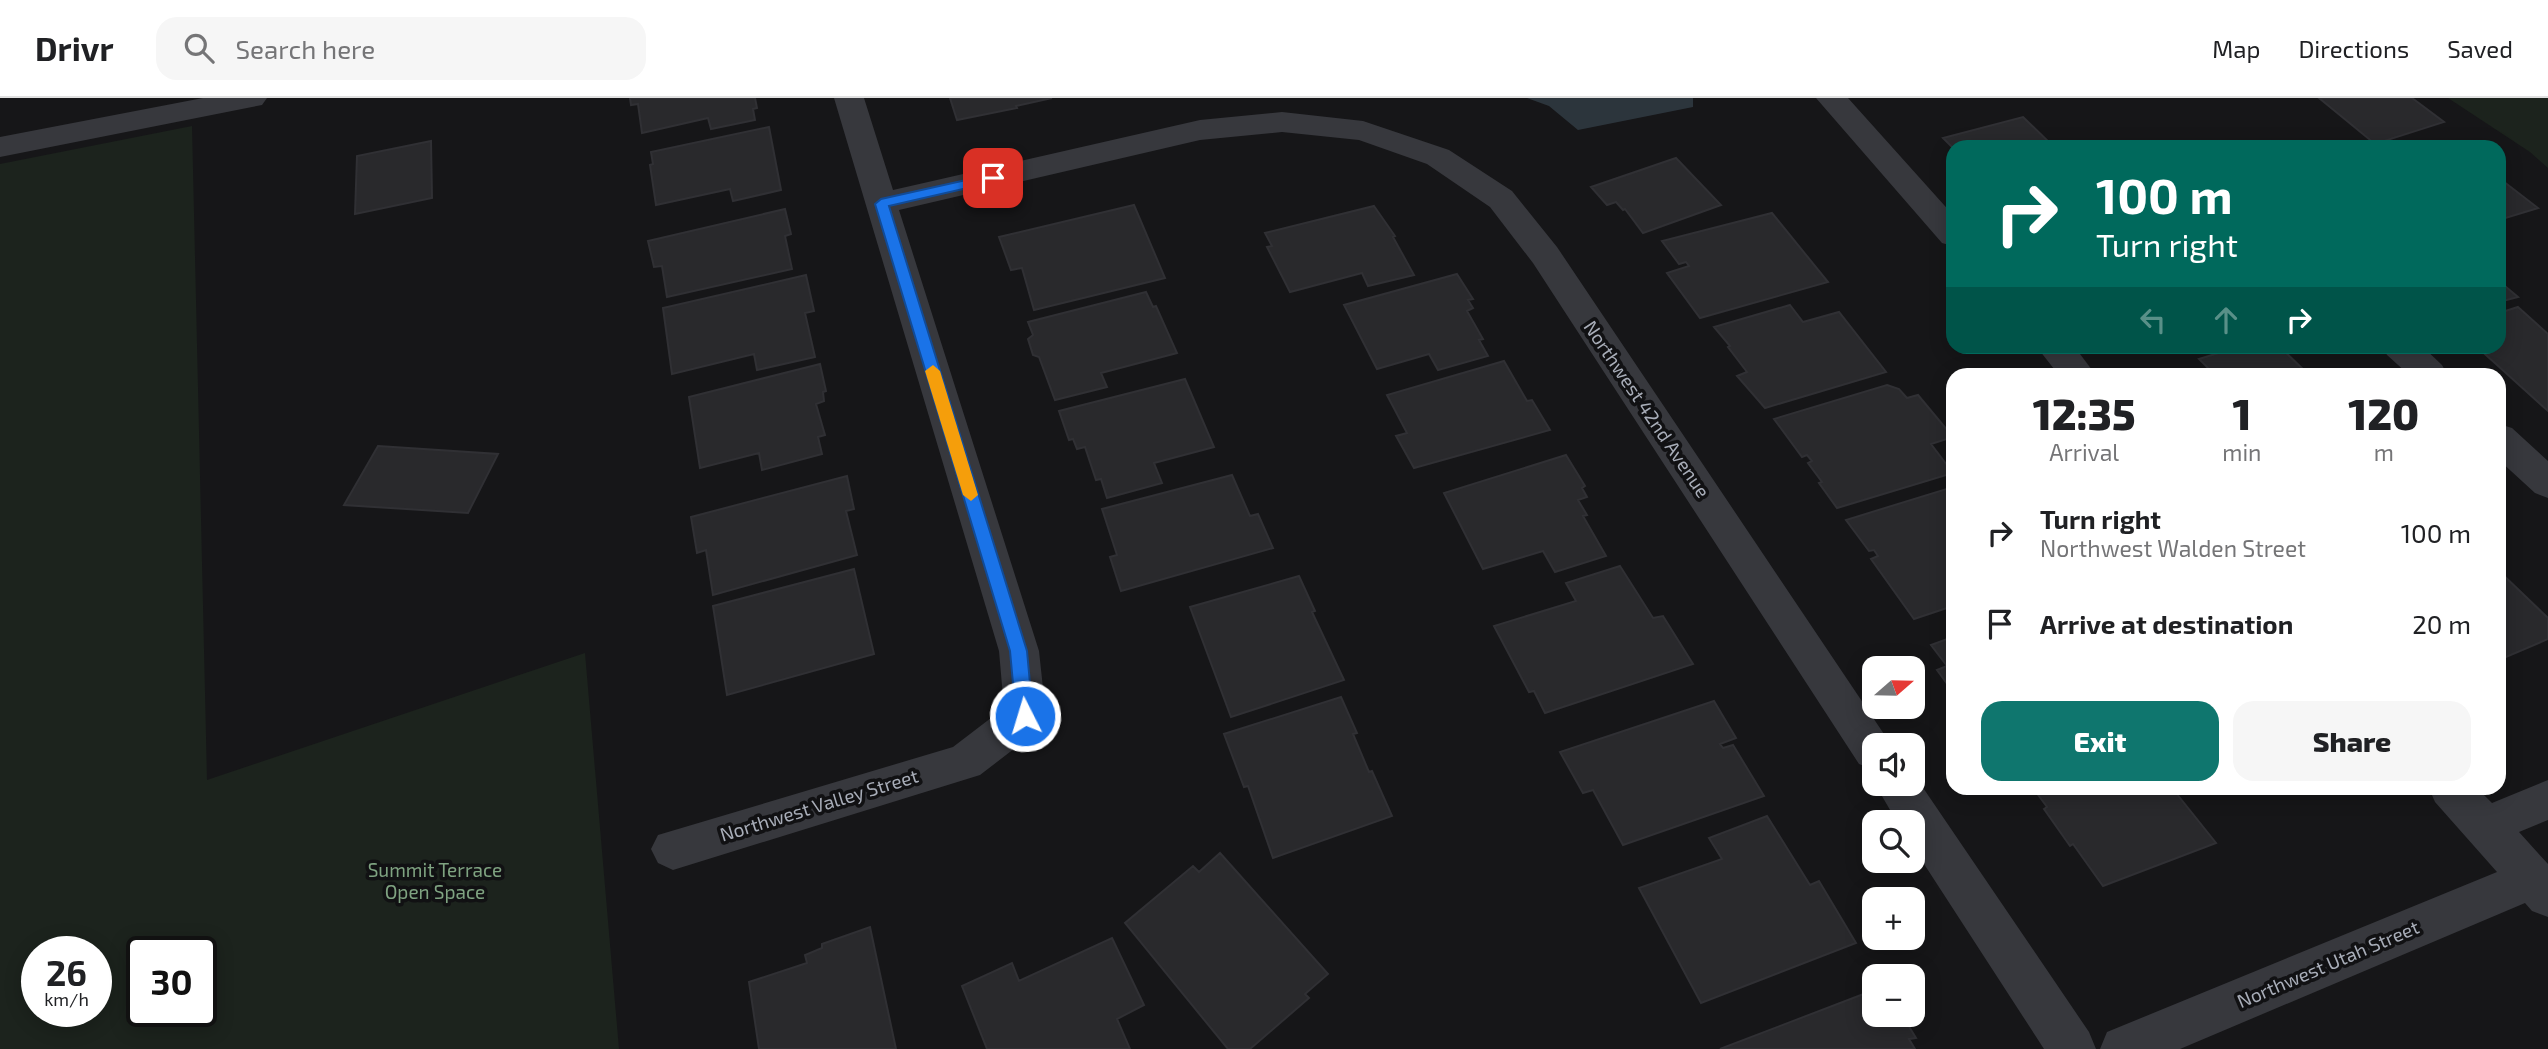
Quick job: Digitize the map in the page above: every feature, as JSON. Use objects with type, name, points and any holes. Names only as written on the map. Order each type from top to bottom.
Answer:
[{"type":"street","points":[[0,147],[110,112],[252,98]]},
{"type":"street","points":[[849,98],[881,204]]},
{"type":"street","points":[[1830,98],[1946,227]]},
{"type":"street","name":"Northwest 42nd Avenue","points":[[881,204],[1200,130],[1282,122],[1363,131],[1438,157],[1501,199],[1545,255],[1862,733]]},
{"type":"street","name":"Northwest Valley Street","points":[[673,849],[965,762],[1025,716],[1019,651],[881,204]]},
{"type":"street","points":[[2060,354],[2073,368]]},
{"type":"street","points":[[2408,354],[2423,368]]},
{"type":"street","points":[[2506,445],[2548,484]]},
{"type":"street","points":[[2456,795],[2540,888]]},
{"type":"street","points":[[1904,796],[2071,1049]]},
{"type":"street","points":[[2485,826],[2548,800]]},
{"type":"street","name":"Northwest Utah Street","points":[[2124,1049],[2540,888]]},
{"type":"green space","points":[[2448,98],[2548,98],[2548,168],[2530,152]]},
{"type":"green space","name":"Summit Terrace Open Space","points":[[192,126],[207,780],[585,653],[619,1049],[0,1049],[0,164]]},
{"type":"shaded area","points":[[1527,98],[1693,98],[1693,107],[1578,130],[1549,106]]},
{"type":"building","points":[[630,98],[755,98],[757,108],[753,109],[755,120],[711,129],[708,118],[642,133],[638,104],[631,105]]},
{"type":"building","points":[[950,98],[1052,98],[957,120]]},
{"type":"building","points":[[2319,98],[2412,98],[2444,122],[2388,140],[2370,140]]},
{"type":"building","points":[[2023,117],[2047,140],[1946,141],[1943,138]]},
{"type":"building","points":[[769,127],[781,190],[733,201],[730,189],[656,205],[650,165],[653,164],[651,152]]},
{"type":"building","points":[[431,141],[432,198],[355,214],[357,156]]},
{"type":"building","points":[[1676,158],[1721,205],[1643,233],[1625,209],[1616,202],[1607,205],[1591,187]]},
{"type":"building","points":[[2506,183],[2538,208],[2506,218]]},
{"type":"building","points":[[1134,205],[1165,278],[1034,310],[1022,268],[1011,270],[999,237]]},
{"type":"building","points":[[1374,206],[1395,236],[1393,237],[1414,275],[1368,286],[1362,273],[1290,292],[1267,247],[1272,246],[1265,233]]},
{"type":"building","points":[[785,209],[791,234],[785,236],[792,269],[667,297],[662,266],[654,267],[648,241]]},
{"type":"building","points":[[1772,213],[1828,282],[1700,318],[1667,273],[1689,266],[1686,262],[1679,264],[1662,241]]},
{"type":"building","points":[[1457,274],[1473,299],[1468,300],[1473,308],[1467,311],[1483,339],[1479,340],[1488,356],[1438,370],[1429,354],[1377,369],[1344,305]]},
{"type":"building","points":[[806,275],[814,311],[805,313],[815,357],[757,370],[754,354],[672,374],[663,308]]},
{"type":"building","points":[[2506,287],[2518,297],[2506,300]]},
{"type":"building","points":[[1146,292],[1153,307],[1156,306],[1177,353],[1101,373],[1107,387],[1055,400],[1039,357],[1033,355],[1028,339],[1033,335],[1028,322]]},
{"type":"building","points":[[1790,305],[1803,322],[1839,312],[1886,372],[1765,408],[1737,376],[1747,372],[1714,327]]},
{"type":"building","points":[[2518,307],[2548,334],[2548,411],[2506,373],[2506,368],[2500,368],[2485,354],[2506,354],[2506,311]]},
{"type":"building","points":[[2215,354],[2287,354],[2302,368],[2208,368],[2199,359]]},
{"type":"building","points":[[1504,361],[1527,401],[1532,400],[1550,430],[1414,468],[1396,436],[1407,433],[1387,395]]},
{"type":"building","points":[[820,364],[826,391],[823,392],[824,401],[816,404],[825,435],[818,437],[822,454],[762,470],[759,453],[700,468],[689,397]]},
{"type":"building","points":[[1185,379],[1214,447],[1154,463],[1162,483],[1107,498],[1101,479],[1096,480],[1085,447],[1077,449],[1073,439],[1069,440],[1059,411]]},
{"type":"building","points":[[1887,385],[1899,389],[1907,398],[1918,395],[1946,429],[1946,439],[1931,444],[1946,464],[1946,475],[1837,508],[1808,463],[1812,461],[1807,455],[1802,457],[1774,419]]},
{"type":"building","points":[[378,446],[498,454],[468,513],[344,505]]},
{"type":"building","points":[[1566,455],[1585,486],[1582,488],[1587,497],[1578,500],[1587,515],[1583,516],[1606,556],[1555,572],[1543,551],[1483,569],[1444,493]]},
{"type":"building","points":[[1232,475],[1250,516],[1258,514],[1273,548],[1121,591],[1110,557],[1117,555],[1102,509]]},
{"type":"building","points":[[847,476],[854,509],[846,511],[857,555],[713,595],[706,550],[697,553],[691,517]]},
{"type":"building","points":[[1946,489],[1946,608],[1914,619],[1871,559],[1878,556],[1874,550],[1869,551],[1846,520]]},
{"type":"building","points":[[1620,566],[1653,618],[1663,616],[1693,664],[1545,713],[1534,691],[1529,692],[1494,626],[1576,601],[1566,583]]},
{"type":"building","points":[[854,569],[874,654],[727,695],[713,606]]},
{"type":"building","points":[[1299,576],[1315,611],[1312,612],[1344,680],[1231,717],[1190,607]]},
{"type":"building","points":[[2506,578],[2548,618],[2548,639],[2506,657]]},
{"type":"building","points":[[1946,640],[1946,665],[1931,645]]},
{"type":"building","points":[[1946,666],[1946,682],[1937,670]]},
{"type":"building","points":[[1341,697],[1357,733],[1353,734],[1369,772],[1372,771],[1392,816],[1273,858],[1248,786],[1244,787],[1224,734]]},
{"type":"building","points":[[1714,701],[1736,738],[1720,744],[1723,748],[1733,745],[1764,796],[1623,845],[1593,790],[1583,793],[1560,752]]},
{"type":"building","points":[[2038,795],[2178,795],[2216,843],[2103,886],[2073,844],[2070,846],[2044,809],[2047,807]]},
{"type":"building","points":[[1767,816],[1810,885],[1819,881],[1856,943],[1701,1003],[1639,888],[1722,859],[1709,838]]},
{"type":"building","points":[[1220,853],[1328,974],[1305,994],[1309,998],[1250,1049],[1228,1049],[1125,923],[1193,866],[1199,872]]},
{"type":"building","points":[[870,927],[896,1049],[759,1049],[749,982],[807,963],[805,955],[822,948],[822,944]]},
{"type":"building","points":[[1112,938],[1144,1005],[1117,1019],[1130,1049],[987,1049],[962,986],[1012,963],[1019,981]]},
{"type":"building","points":[[1862,995],[1862,1027],[1909,1027],[1916,1038],[1909,1039],[1915,1049],[1720,1049]]},
{"type":"slow traffic","points":[[933,371],[971,495]]},
{"type":"route","points":[[993,178],[881,204],[1019,651],[1025,716]]}]
